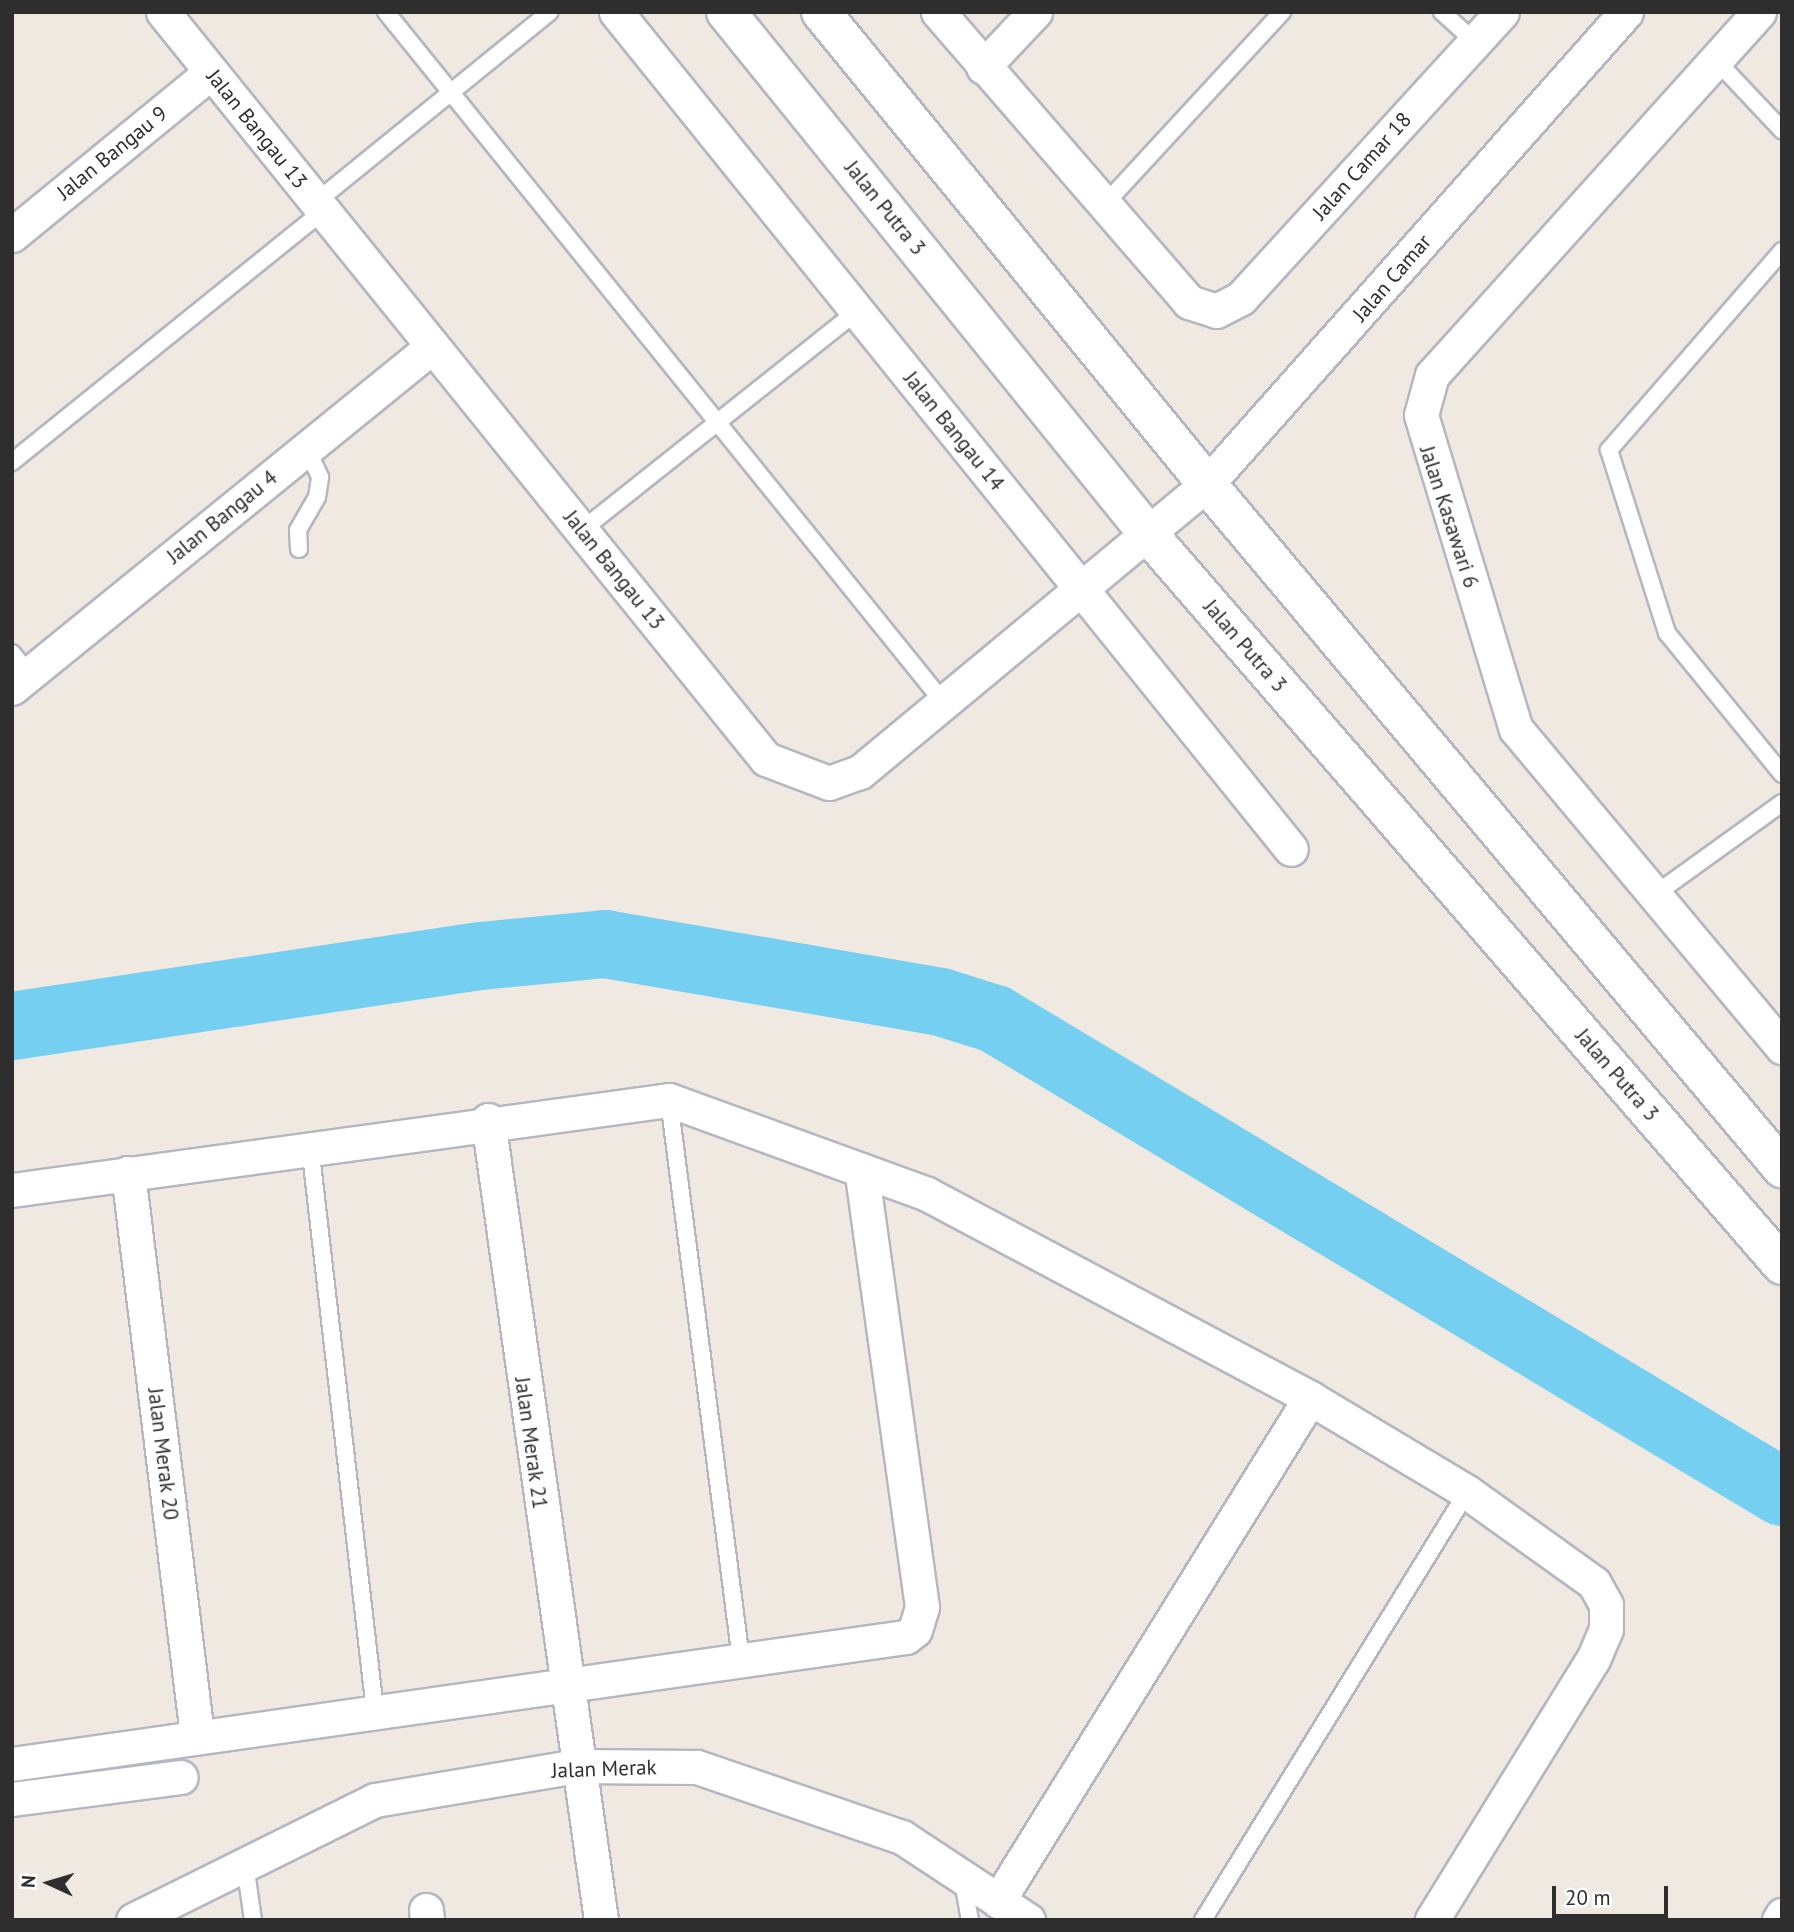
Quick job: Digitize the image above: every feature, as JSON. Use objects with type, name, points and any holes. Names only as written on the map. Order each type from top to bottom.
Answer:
[{"type":"street","name":"Jalan Bangau 13","points":[[163,12],[766,759],[801,777],[828,783],[860,772],[1149,535]]},
{"type":"street","name":"Jalan Bangau 14","points":[[616,12],[1291,849]]},
{"type":"street","name":"Jalan Putra 3","points":[[726,12],[1149,535],[1782,1265]]},
{"type":"street","points":[[821,12],[1207,485],[1782,1168]]},
{"type":"street","points":[[938,12],[982,67],[1104,205]]},
{"type":"street","points":[[982,67],[1035,12]]},
{"type":"street","name":"Jalan Camar 18","points":[[1104,205],[1189,302],[1216,311],[1241,298],[1503,12]]},
{"type":"street","name":"Jalan Camar","points":[[1149,535],[1207,485],[1626,12]]},
{"type":"street","name":"Jalan Kasawari 6","points":[[1759,12],[1432,375],[1421,415],[1516,729],[1657,893],[1782,1047]]},
{"type":"street","name":"Jalan Bangau 9","points":[[12,234],[211,72]]},
{"type":"street","name":"Jalan Bangau 4","points":[[18,672],[307,449],[433,346]]},
{"type":"street","points":[[12,1190],[488,1120],[669,1100],[927,1194],[1310,1398],[1467,1492],[1594,1583],[1606,1605],[1606,1629],[1432,1920]]},
{"type":"street","name":"Jalan Merak 21","points":[[488,1120],[563,1685],[601,1920]]},
{"type":"street","points":[[12,1764],[197,1735],[894,1640],[915,1630],[920,1619],[861,1170]]},
{"type":"street","name":"Jalan Merak 20","points":[[128,1173],[197,1735]]},
{"type":"street","points":[[998,1901],[1310,1398]]},
{"type":"street","name":"Jalan Merak","points":[[133,1920],[375,1800],[575,1766],[696,1767],[902,1837],[1028,1920]]},
{"type":"street","points":[[12,1799],[181,1777]]},
{"type":"lane","points":[[386,12],[944,703]]},
{"type":"lane","points":[[12,462],[550,12]]},
{"type":"lane","points":[[1104,205],[1282,12]]},
{"type":"lane","points":[[1442,12],[1475,42]]},
{"type":"lane","points":[[1715,59],[1782,130]]},
{"type":"lane","points":[[1782,251],[1609,450],[1667,633],[1782,774]]},
{"type":"lane","points":[[582,530],[857,311]]},
{"type":"lane","points":[[299,549],[298,530],[317,497],[320,477],[307,449]]},
{"type":"lane","points":[[1657,893],[1782,803]]},
{"type":"lane","points":[[669,1100],[741,1660]]},
{"type":"lane","points":[[310,1146],[375,1710]]},
{"type":"lane","points":[[1203,1920],[1467,1492]]},
{"type":"lane","points":[[245,1864],[253,1920]]},
{"type":"lane","points":[[963,1878],[970,1920]]},
{"type":"waterway","points":[[12,1026],[481,956],[605,944],[941,1002],[995,1019],[1782,1492]]}]
